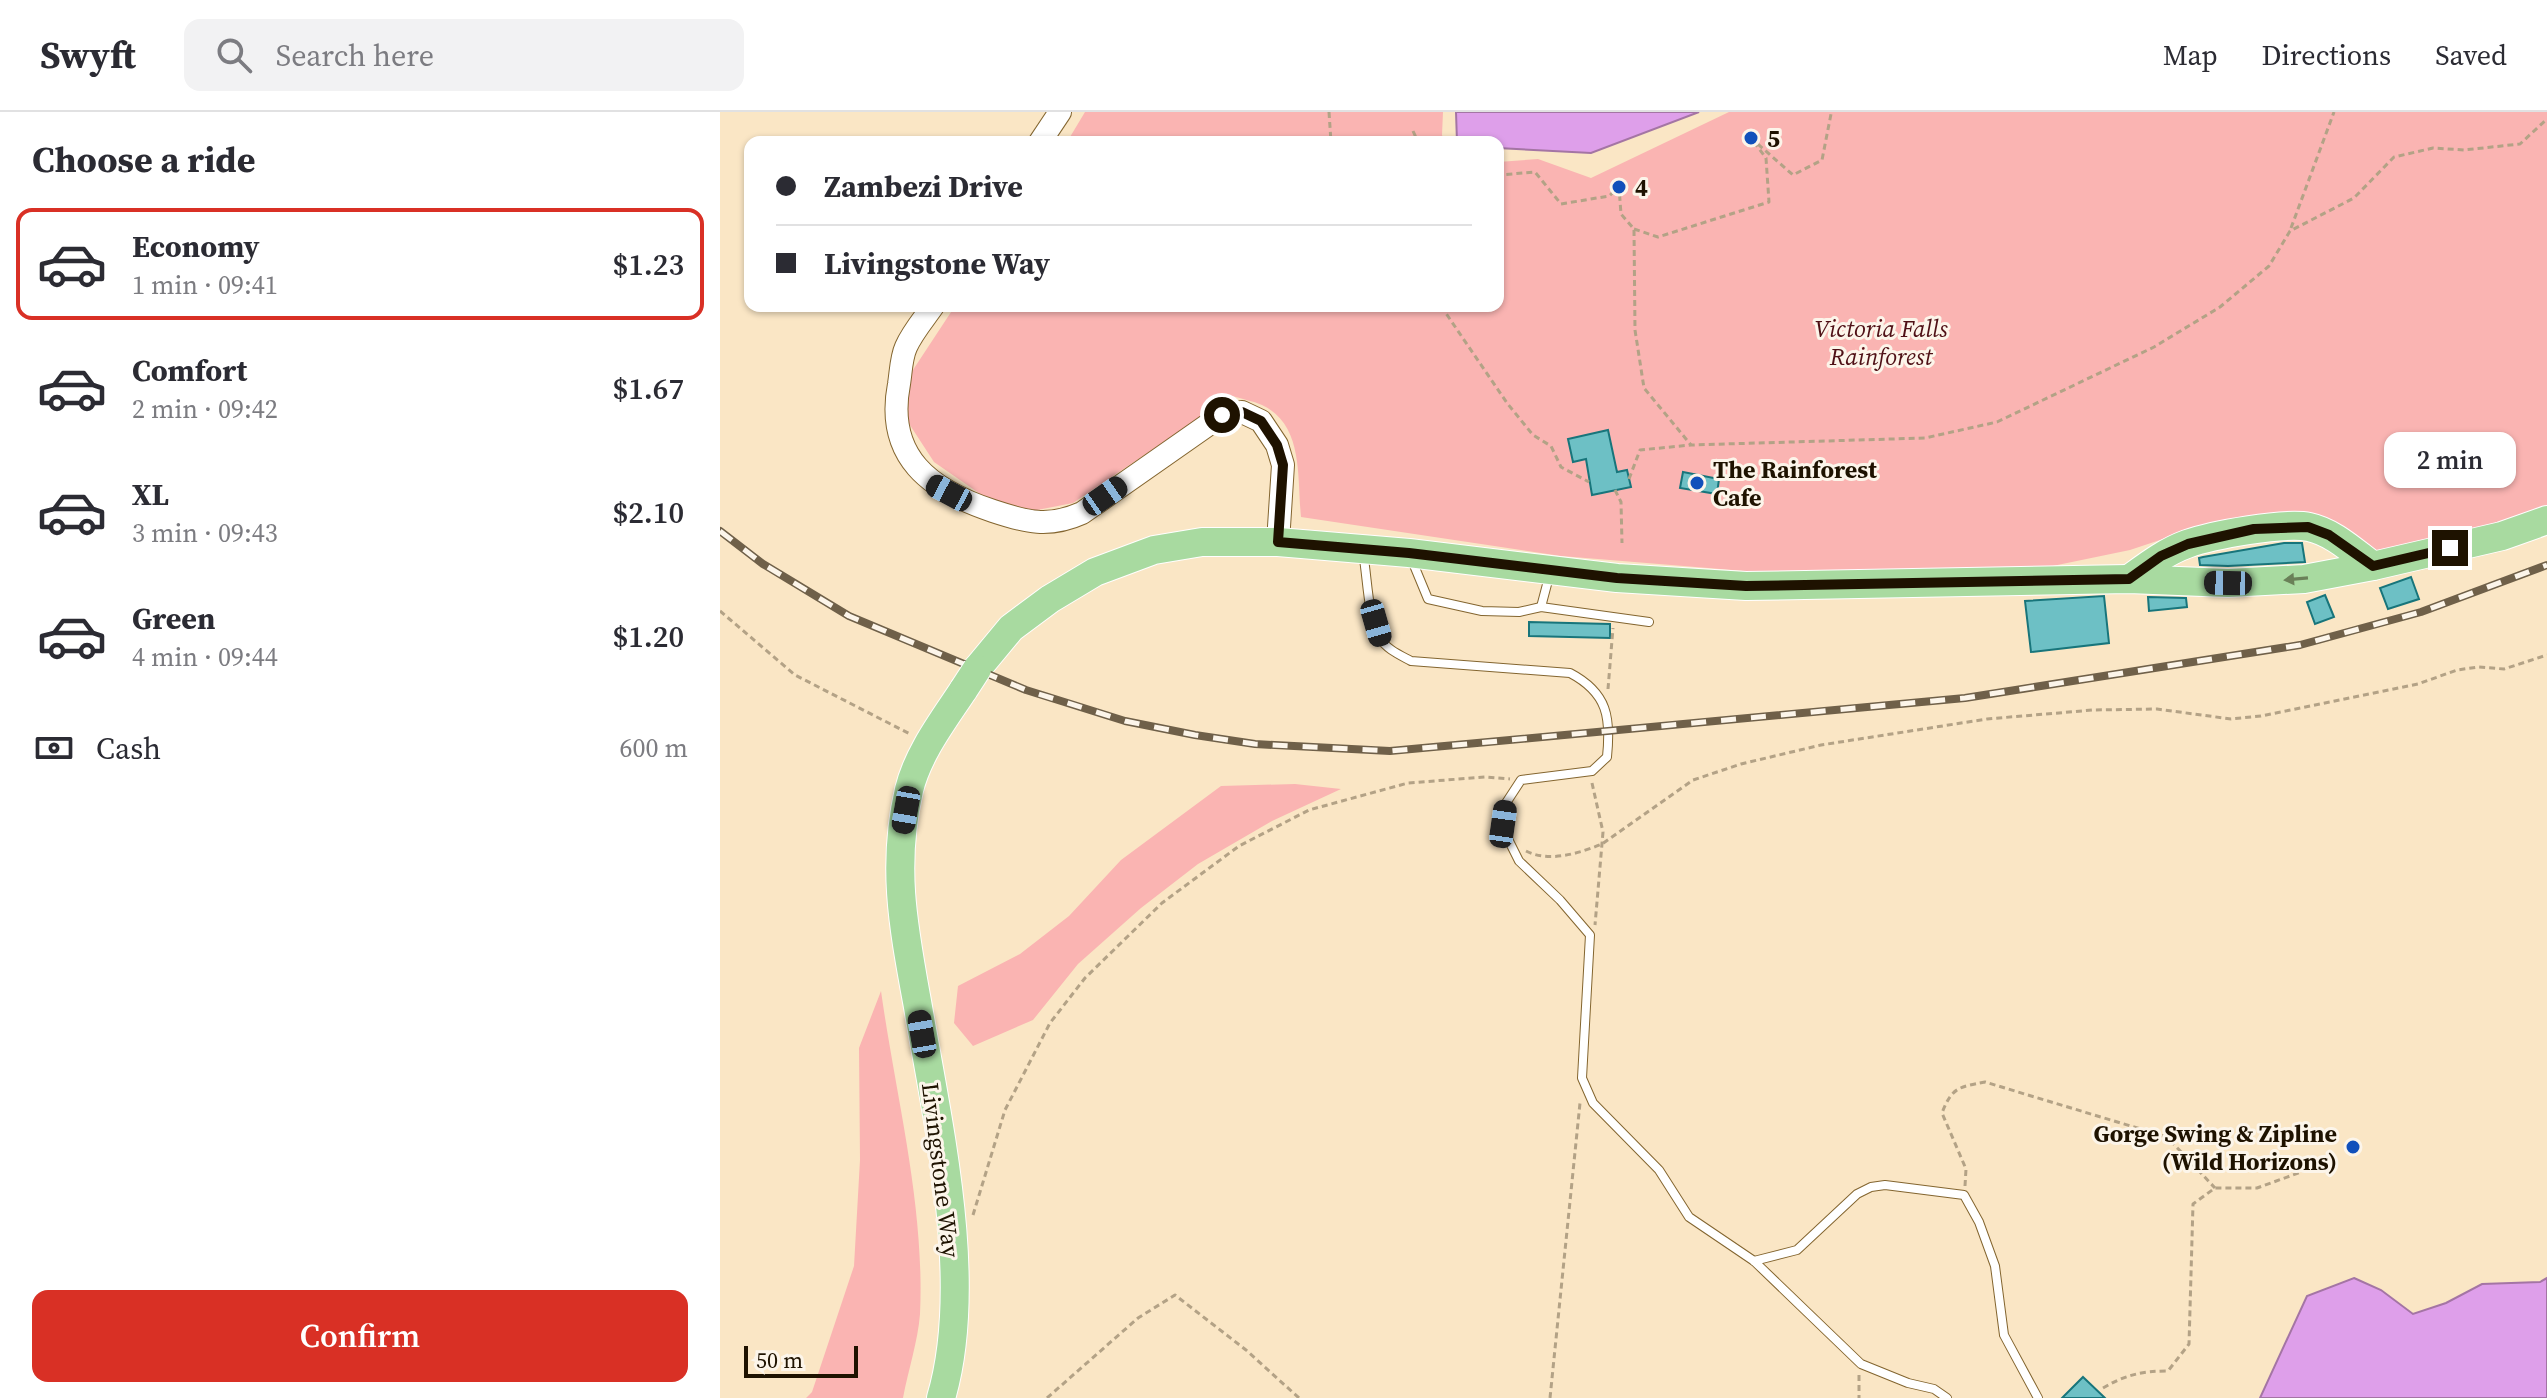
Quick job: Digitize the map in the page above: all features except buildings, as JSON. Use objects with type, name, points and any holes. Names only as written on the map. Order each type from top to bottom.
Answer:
[{"type":"highway","name":"Livingstone Way","points":[[941,1398],[948,1374],[953,1320],[954,1250],[932,1088],[901,917],[898,855],[910,788],[928,743],[971,679],[1011,628],[1050,599],[1095,572],[1154,550],[1202,542],[1278,542],[1409,553],[1617,578],[1746,586],[2129,579],[2228,583],[2304,579],[2373,566],[2502,536],[2547,520]]},
{"type":"highway","points":[[2129,579],[2161,556],[2188,544],[2254,529],[2308,527],[2329,535],[2373,566]]},
{"type":"street","points":[[1044,136],[1060,112]]},
{"type":"street","points":[[929,312],[905,348],[896,395],[896,427],[909,459],[935,485],[964,501],[1006,515],[1044,523],[1062,522],[1082,513],[1222,415],[1242,412],[1261,421],[1277,445],[1283,465],[1278,542]]},
{"type":"lane","points":[[1362,550],[1371,608],[1380,639],[1394,652],[1411,661],[1570,673],[1586,681],[1599,694],[1610,731],[1607,757],[1592,771],[1521,780],[1506,803],[1503,824],[1519,861],[1560,900],[1590,935],[1582,1078],[1593,1103],[1659,1170],[1689,1217],[1754,1261],[1861,1364],[1908,1383],[1934,1389],[1947,1398]]},
{"type":"lane","points":[[1409,553],[1428,599],[1482,611],[1519,612],[1541,607],[1649,622]]},
{"type":"lane","points":[[1541,607],[1551,570]]},
{"type":"lane","points":[[1754,1261],[1797,1250],[1857,1194],[1871,1187],[1885,1185],[1964,1195],[1979,1222],[1995,1266],[2004,1335],[2038,1398]]},
{"type":"path","points":[[1504,175],[1535,172],[1561,204],[1609,196],[1619,187],[1621,214],[1634,229],[1658,237],[1769,202],[1766,158],[1751,138],[1793,175],[1822,160],[1833,112]]},
{"type":"path","points":[[1629,479],[1640,450],[1691,445],[1925,438],[1997,422],[2154,347],[2220,307],[2269,266],[2290,231],[2334,112]]},
{"type":"path","points":[[1330,114],[1331,136]]},
{"type":"path","points":[[2290,231],[2354,198],[2394,157],[2433,148],[2464,150],[2520,144],[2547,119]]},
{"type":"path","points":[[1413,131],[1414,136]]},
{"type":"path","points":[[1634,229],[1635,330],[1644,388],[1691,445]]},
{"type":"path","points":[[1445,312],[1507,403],[1533,435],[1551,446],[1561,467],[1589,482]]},
{"type":"path","points":[[1615,490],[1621,502],[1622,543]]},
{"type":"path","points":[[720,611],[795,675],[928,743]]},
{"type":"path","points":[[1606,712],[1614,616]]},
{"type":"path","points":[[1509,841],[1535,856],[1560,856],[1602,844],[1693,780],[1741,764],[1821,745],[1987,719],[2093,710],[2157,709],[2231,719],[2261,716],[2418,684],[2457,670],[2478,667],[2504,669],[2547,655]]},
{"type":"path","points":[[1590,935],[1595,924],[1603,832],[1592,791],[1592,771]]},
{"type":"path","points":[[971,1223],[1005,1110],[1050,1023],[1085,978],[1162,903],[1239,846],[1309,810],[1408,783],[1485,777],[1521,780]]},
{"type":"path","points":[[1550,1398],[1582,1078]]},
{"type":"path","points":[[1964,1195],[1966,1169],[1942,1113],[1949,1094],[1962,1086],[1985,1082],[2167,1137],[2215,1188]]},
{"type":"path","points":[[2103,1388],[2123,1376],[2143,1371],[2168,1371],[2189,1344],[2193,1204],[2215,1188],[2257,1188],[2326,1163]]},
{"type":"path","points":[[1047,1398],[1138,1318],[1175,1295],[1246,1350],[1299,1398]]},
{"type":"path","points":[[1859,1398],[1857,1382],[1861,1364]]},
{"type":"green space","points":[[1085,112],[1443,112],[1442,136],[1071,136]]},
{"type":"green space","name":"Victoria Falls Rainforest","points":[[1729,112],[2547,112],[2547,509],[2469,533],[2377,554],[2280,513],[2208,524],[2130,550],[2028,571],[1769,573],[1561,556],[1301,517],[1296,454],[1285,425],[1262,405],[1232,396],[1073,503],[1027,512],[983,496],[934,462],[906,419],[909,376],[951,312],[1504,312],[1504,162],[1538,159],[1591,178]]},
{"type":"green space","points":[[1295,784],[1341,789],[1272,821],[1198,864],[1141,908],[1078,964],[1033,1020],[973,1046],[954,1023],[958,986],[1020,954],[1069,916],[1121,860],[1221,786]]},
{"type":"green space","points":[[881,991],[914,1192],[920,1273],[917,1335],[903,1398],[806,1398],[812,1392],[854,1266],[860,1160],[859,1048]]},
{"type":"shaded area","points":[[1456,112],[1699,112],[1591,153],[1504,148],[1504,136],[1457,136]]},
{"type":"shaded area","points":[[2354,1278],[2381,1290],[2413,1314],[2446,1303],[2482,1284],[2540,1282],[2547,1278],[2547,1398],[2260,1398],[2307,1296]]},
{"type":"railway","points":[[720,531],[763,564],[849,616],[1026,690],[1125,721],[1195,735],[1255,744],[1390,751],[1965,698],[2300,645],[2421,612],[2547,565]]},
{"type":"place","name":"5","points":[[1751,138]]},
{"type":"place","name":"4","points":[[1619,187]]},
{"type":"place","name":"The Rainforest Cafe","points":[[1697,483]]},
{"type":"place","name":"Gorge Swing & Zipline (Wild Horizons)","points":[[2353,1147]]},
{"type":"route","points":[[1222,415],[1242,412],[1261,421],[1277,445],[1283,465],[1278,542],[1409,553],[1617,578],[1746,586],[2129,579],[2161,556],[2188,544],[2254,529],[2308,527],[2329,535],[2373,566],[2450,548]]}]
